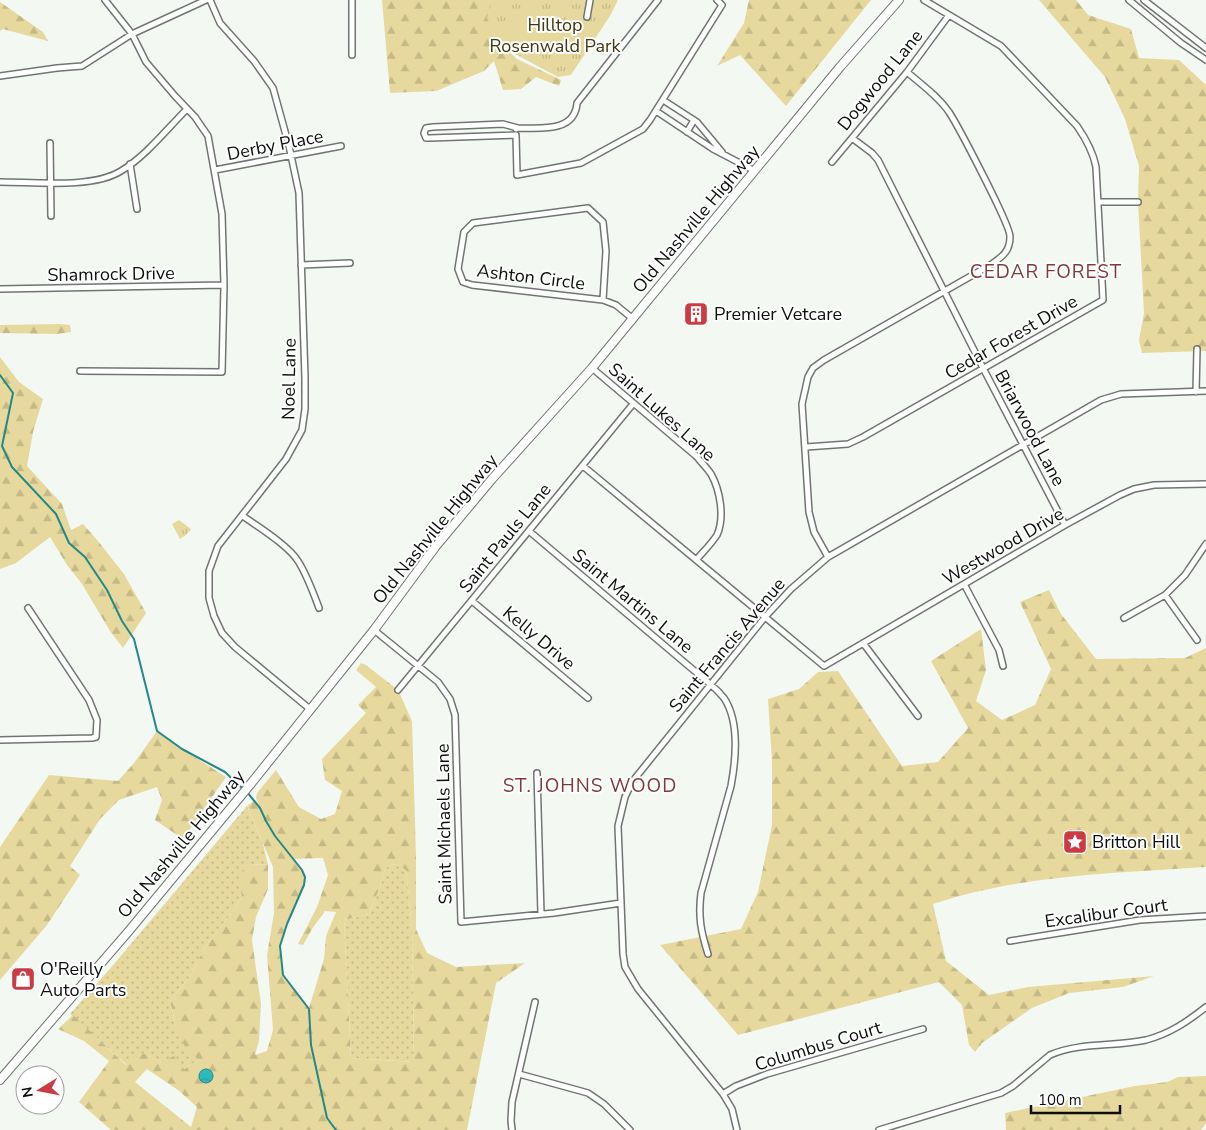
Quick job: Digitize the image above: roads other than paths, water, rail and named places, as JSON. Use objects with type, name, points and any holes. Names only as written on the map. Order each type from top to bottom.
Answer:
[{"type":"main road","name":"Old Nashville Highway","points":[[0,1080],[128,932],[249,786],[374,630],[436,546],[492,479],[592,368],[840,67],[899,0]]},
{"type":"street","points":[[80,371],[222,372],[224,285],[222,214],[208,136],[203,126],[146,62],[132,34],[105,0]]},
{"type":"street","points":[[0,76],[82,66],[132,34],[206,0]]},
{"type":"street","name":"Noel Lane","points":[[210,0],[220,23],[254,61],[273,88],[291,155],[299,193],[305,409],[302,430],[286,459],[218,546],[209,571],[209,598],[214,616],[222,633],[235,647],[311,710]]},
{"type":"street","points":[[352,0],[352,55]]},
{"type":"street","points":[[587,17],[590,0]]},
{"type":"street","points":[[516,135],[426,138],[424,133],[426,128],[433,127],[503,124],[518,128],[554,128],[568,122],[577,110],[577,103],[658,0]]},
{"type":"street","points":[[518,128],[516,135],[517,175],[572,166],[643,129],[718,12],[722,5],[717,0]]},
{"type":"street","name":"Cedar Forest Drive","points":[[806,447],[848,444],[1104,300],[1095,159],[1086,138],[1077,126],[1001,46],[924,0]]},
{"type":"street","points":[[1129,0],[1181,43],[1206,60]]},
{"type":"street","points":[[1144,0],[1206,48]]},
{"type":"street","name":"Dogwood Lane","points":[[832,162],[907,72],[950,15]]},
{"type":"street","points":[[828,557],[818,541],[811,522],[802,413],[802,397],[813,368],[1004,256],[1008,249],[1011,234],[999,206],[949,112],[932,93],[907,72]]},
{"type":"street","points":[[663,100],[694,120],[722,152]]},
{"type":"street","points":[[0,182],[82,182],[103,179],[120,172],[136,161],[187,109]]},
{"type":"street","points":[[656,111],[713,149],[722,152],[755,171]]},
{"type":"street","points":[[687,132],[694,120]]},
{"type":"street","name":"Briarwood Lane","points":[[852,138],[878,160],[1065,525]]},
{"type":"street","points":[[50,143],[51,216]]},
{"type":"street","name":"Derby Place","points":[[215,170],[341,146]]},
{"type":"street","points":[[130,164],[137,209]]},
{"type":"street","points":[[1098,202],[1138,202]]},
{"type":"street","name":"Ashton Circle","points":[[603,300],[606,251],[603,222],[588,208],[474,223],[464,232],[458,269],[463,282],[472,285],[603,300],[616,304],[633,319]]},
{"type":"street","points":[[301,265],[350,263]]},
{"type":"street","name":"Shamrock Drive","points":[[0,289],[224,285]]},
{"type":"street","points":[[1196,392],[1197,349]]},
{"type":"street","name":"Saint Lukes Lane","points":[[592,368],[696,456],[710,472],[716,484],[720,502],[720,521],[716,535],[697,559]]},
{"type":"street","name":"Saint Francis Avenue","points":[[737,1130],[732,1109],[723,1094],[631,978],[626,967],[623,954],[618,826],[625,797],[637,774],[765,618],[791,589],[828,557],[1101,400],[1121,394],[1141,392],[1206,391]]},
{"type":"street","name":"Saint Pauls Lane","points":[[398,690],[633,404]]},
{"type":"street","points":[[583,466],[697,559],[765,618]]},
{"type":"street","name":"Westwood Drive","points":[[765,618],[824,666],[1065,525],[1134,489],[1170,483],[1206,484]]},
{"type":"street","points":[[243,516],[297,559],[308,579],[319,608]]},
{"type":"street","name":"Saint Martins Lane","points":[[528,531],[710,684],[723,697],[730,713],[734,732],[734,760],[731,786],[699,906],[700,930],[708,954]]},
{"type":"street","points":[[1124,618],[1165,595],[1185,575],[1206,544]]},
{"type":"street","points":[[964,584],[999,650],[1004,666]]},
{"type":"street","points":[[1165,595],[1197,640]]},
{"type":"street","name":"Kelly Drive","points":[[472,601],[588,698]]},
{"type":"street","points":[[0,740],[96,737],[97,720],[89,700],[28,608]]},
{"type":"street","name":"Saint Michaels Lane","points":[[374,630],[438,682],[450,699],[455,715],[461,922],[621,903]]},
{"type":"street","points":[[863,643],[918,716]]},
{"type":"street","points":[[537,773],[541,914]]},
{"type":"street","name":"Excalibur Court","points":[[1010,941],[1140,920],[1206,916]]},
{"type":"street","points":[[512,1130],[512,1102],[535,1002]]},
{"type":"street","points":[[880,1130],[1001,1093],[1013,1086],[1050,1055],[1058,1052],[1144,1040],[1162,1035],[1188,1021],[1206,1007]]},
{"type":"street","name":"Columbus Court","points":[[723,1094],[736,1086],[767,1074],[923,1029]]},
{"type":"street","points":[[518,1074],[588,1093],[604,1104],[630,1130]]},
{"type":"water","points":[[203,1069],[209,1069],[213,1076],[209,1083],[203,1083],[199,1079],[199,1073]]},
{"type":"waterway","points":[[0,375],[13,393],[2,446],[12,467],[56,514],[69,543],[85,557],[107,590],[122,621],[134,639],[157,731],[182,749],[225,772],[243,789]]},
{"type":"waterway","points":[[247,792],[260,808],[275,836],[302,870],[305,877],[304,885],[287,924],[280,946],[283,975],[309,1009],[311,1045],[327,1118],[336,1130]]},
{"type":"place","name":"Premier Vetcare","points":[[696,314]]},
{"type":"place","name":"Britton Hill","points":[[1075,842]]},
{"type":"place","name":"O'Reilly Auto Parts","points":[[23,979]]},
{"type":"district","name":"CEDAR FOREST","points":[[1046,271]]},
{"type":"district","name":"ST. JOHNS WOOD","points":[[590,785]]},
{"type":"park label","name":"Hilltop Rosenwald Park","points":[[555,35]]}]
